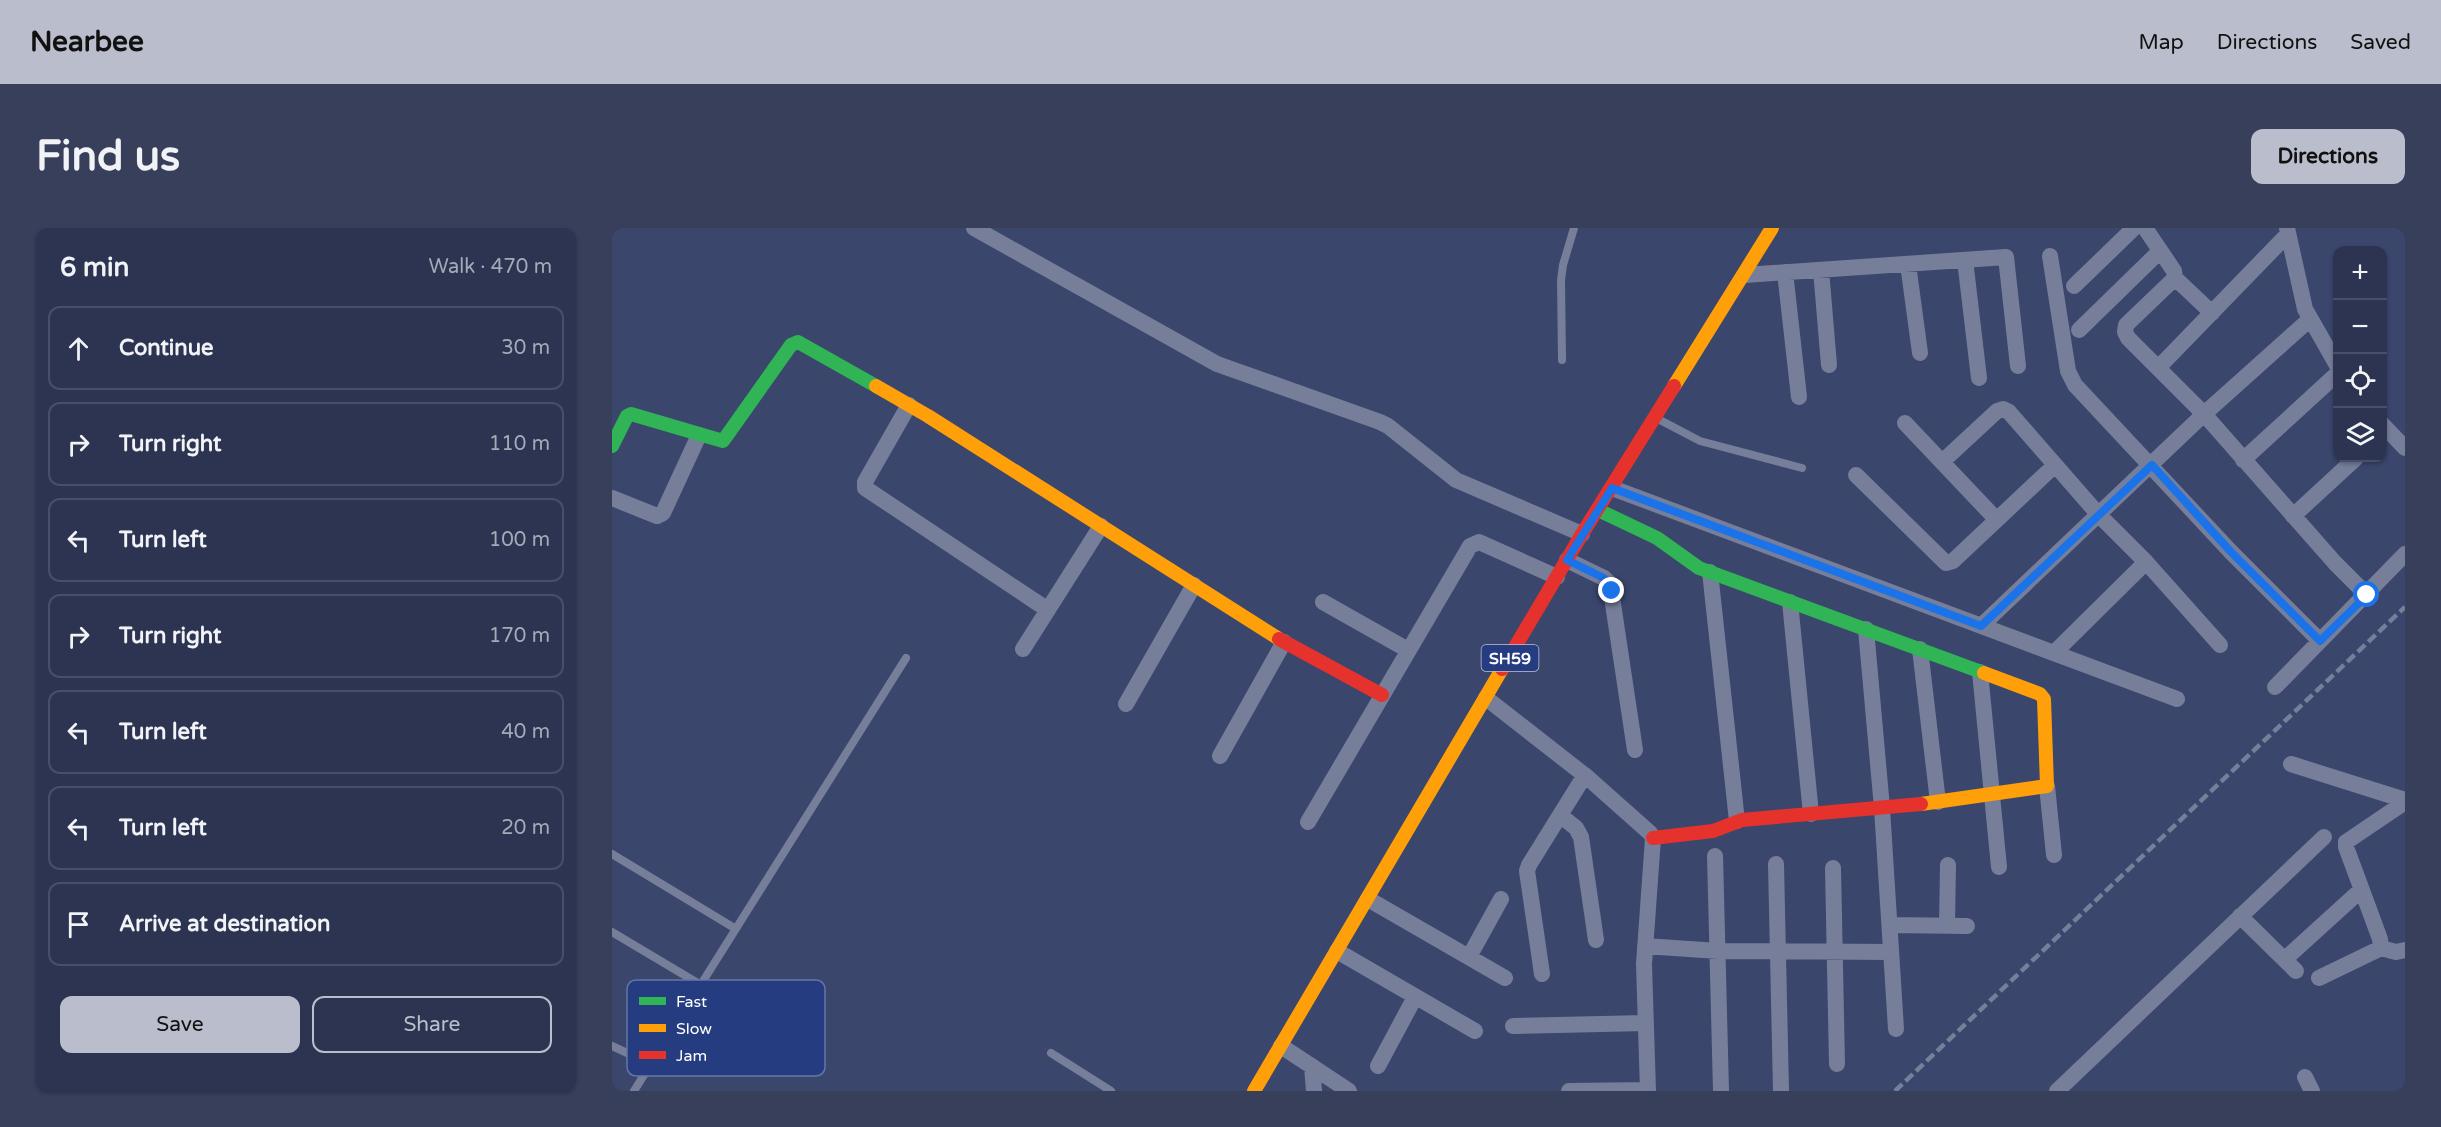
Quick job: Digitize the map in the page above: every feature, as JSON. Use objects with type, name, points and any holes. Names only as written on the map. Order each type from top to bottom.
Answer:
[{"type":"street","points":[[974,228],[1217,364],[1380,422],[1397,432],[1456,480],[1582,534]]},
{"type":"street","name":"SH59","points":[[1254,1091],[1582,534],[1745,275],[1772,228]]},
{"type":"street","points":[[2073,286],[2134,228]]},
{"type":"street","points":[[2145,228],[2174,272],[2175,278],[2212,313]]},
{"type":"street","points":[[2158,368],[2288,231]]},
{"type":"street","points":[[2288,231],[2309,320],[2333,360]]},
{"type":"street","points":[[2079,330],[2160,251]]},
{"type":"street","points":[[2050,256],[2070,377],[2231,552],[2320,641]]},
{"type":"street","points":[[1745,275],[2006,257],[2018,366]]},
{"type":"street","points":[[1965,260],[1979,378]]},
{"type":"street","points":[[1908,264],[1920,353]]},
{"type":"street","points":[[1821,270],[1829,365]]},
{"type":"street","points":[[1785,272],[1799,397]]},
{"type":"street","points":[[2175,278],[2126,325],[2125,332],[2128,338],[2204,414],[2335,563],[2367,595]]},
{"type":"street","points":[[1981,626],[2204,414],[2309,320]]},
{"type":"street","points":[[612,446],[627,416],[636,413],[716,440],[727,438],[791,345],[798,342],[909,405],[1284,642],[1382,695]]},
{"type":"street","points":[[2243,460],[2333,377]]},
{"type":"street","points":[[909,405],[865,482],[865,488],[1048,610]]},
{"type":"street","points":[[1942,462],[1997,411],[2003,409],[2009,412],[2098,514],[2146,562],[2220,645]]},
{"type":"street","points":[[1905,423],[1996,519]]},
{"type":"street","points":[[2387,431],[2405,448]]},
{"type":"street","points":[[612,498],[657,516],[663,513],[699,435]]},
{"type":"street","points":[[2294,516],[2352,462]]},
{"type":"street","points":[[1856,475],[1946,563],[1953,561],[2055,465]]},
{"type":"street","points":[[1612,488],[2177,699]]},
{"type":"street","points":[[1598,510],[1657,538],[1694,566],[2043,696],[2047,786],[2054,855]]},
{"type":"street","points":[[1023,649],[1101,526]]},
{"type":"street","points":[[1308,822],[1470,546],[1479,542],[1557,577]]},
{"type":"street","points":[[2275,687],[2405,554]]},
{"type":"street","points":[[1567,560],[1604,578],[1610,584],[1635,750]]},
{"type":"street","points":[[2054,653],[2146,562]]},
{"type":"street","points":[[1710,572],[1737,821]]},
{"type":"street","points":[[1126,704],[1194,585]]},
{"type":"street","points":[[1323,602],[1408,650]]},
{"type":"street","points":[[1790,602],[1811,814]]},
{"type":"street","points":[[1866,629],[1882,808],[1896,1029]]},
{"type":"street","points":[[1220,756],[1284,642]]},
{"type":"street","points":[[1920,650],[1938,802]]},
{"type":"street","points":[[1980,672],[2000,867]]},
{"type":"street","points":[[1486,698],[1585,775],[1653,838],[1644,964],[1648,1091],[1569,1091]]},
{"type":"street","points":[[2291,764],[2405,801]]},
{"type":"street","points":[[1542,974],[1528,865],[1585,775]]},
{"type":"street","points":[[1653,838],[1713,831],[1737,821],[1938,802],[2047,786]]},
{"type":"street","points":[[2381,948],[2346,842],[2405,801]]},
{"type":"street","points":[[1560,815],[1576,828],[1581,837],[1596,940]]},
{"type":"street","points":[[2057,1091],[2324,837]]},
{"type":"street","points":[[1715,856],[1721,1091]]},
{"type":"street","points":[[1776,864],[1780,1091]]},
{"type":"street","points":[[1947,926],[1948,865]]},
{"type":"street","points":[[1833,868],[1837,1064]]},
{"type":"street","points":[[2241,916],[2290,965],[2361,890]]},
{"type":"street","points":[[1368,899],[1505,978]]},
{"type":"street","points":[[1468,957],[1501,899]]},
{"type":"street","points":[[1890,925],[1967,926]]},
{"type":"street","points":[[1645,946],[1718,951],[1891,952]]},
{"type":"street","points":[[2319,978],[2381,948],[2396,952],[2405,950]]},
{"type":"street","points":[[1337,951],[1475,1031]]},
{"type":"street","points":[[1378,1066],[1415,997]]},
{"type":"street","points":[[1513,1026],[1646,1023]]},
{"type":"street","points":[[1281,1046],[1349,1091]]},
{"type":"street","points":[[1312,1066],[1314,1091]]},
{"type":"lane","points":[[1562,360],[1561,280],[1574,228]]},
{"type":"lane","points":[[1655,417],[1700,441],[1802,468]]},
{"type":"lane","points":[[704,980],[906,658]]},
{"type":"lane","points":[[612,854],[736,929]]},
{"type":"lane","points":[[612,932],[693,980]]},
{"type":"lane","points":[[612,1046],[627,1053]]},
{"type":"lane","points":[[1051,1053],[1111,1091]]},
{"type":"lane","points":[[634,1091],[643,1076]]},
{"type":"railway","points":[[1895,1091],[2405,607]]},
{"type":"traffic: fast","points":[[612,446],[627,416],[631,414],[723,441],[791,345],[798,342],[876,386]]},
{"type":"traffic: fast","points":[[1598,510],[1657,538],[1699,568],[1984,673]]},
{"type":"traffic: slow","points":[[1674,386],[1772,228]]},
{"type":"traffic: slow","points":[[876,386],[928,416],[1279,639]]},
{"type":"traffic: slow","points":[[1254,1091],[1502,669]]},
{"type":"traffic: slow","points":[[1921,804],[2047,786],[2044,699],[2040,694],[1984,673]]},
{"type":"traffic: jam","points":[[1502,669],[1674,386]]},
{"type":"traffic: jam","points":[[1279,639],[1382,695]]},
{"type":"traffic: jam","points":[[1653,838],[1713,831],[1742,820],[1921,804]]},
{"type":"route","points":[[1612,591],[1610,584],[1604,578],[1567,560],[1612,488],[1981,626],[2152,465],[2231,552],[2320,641],[2367,595]]}]
